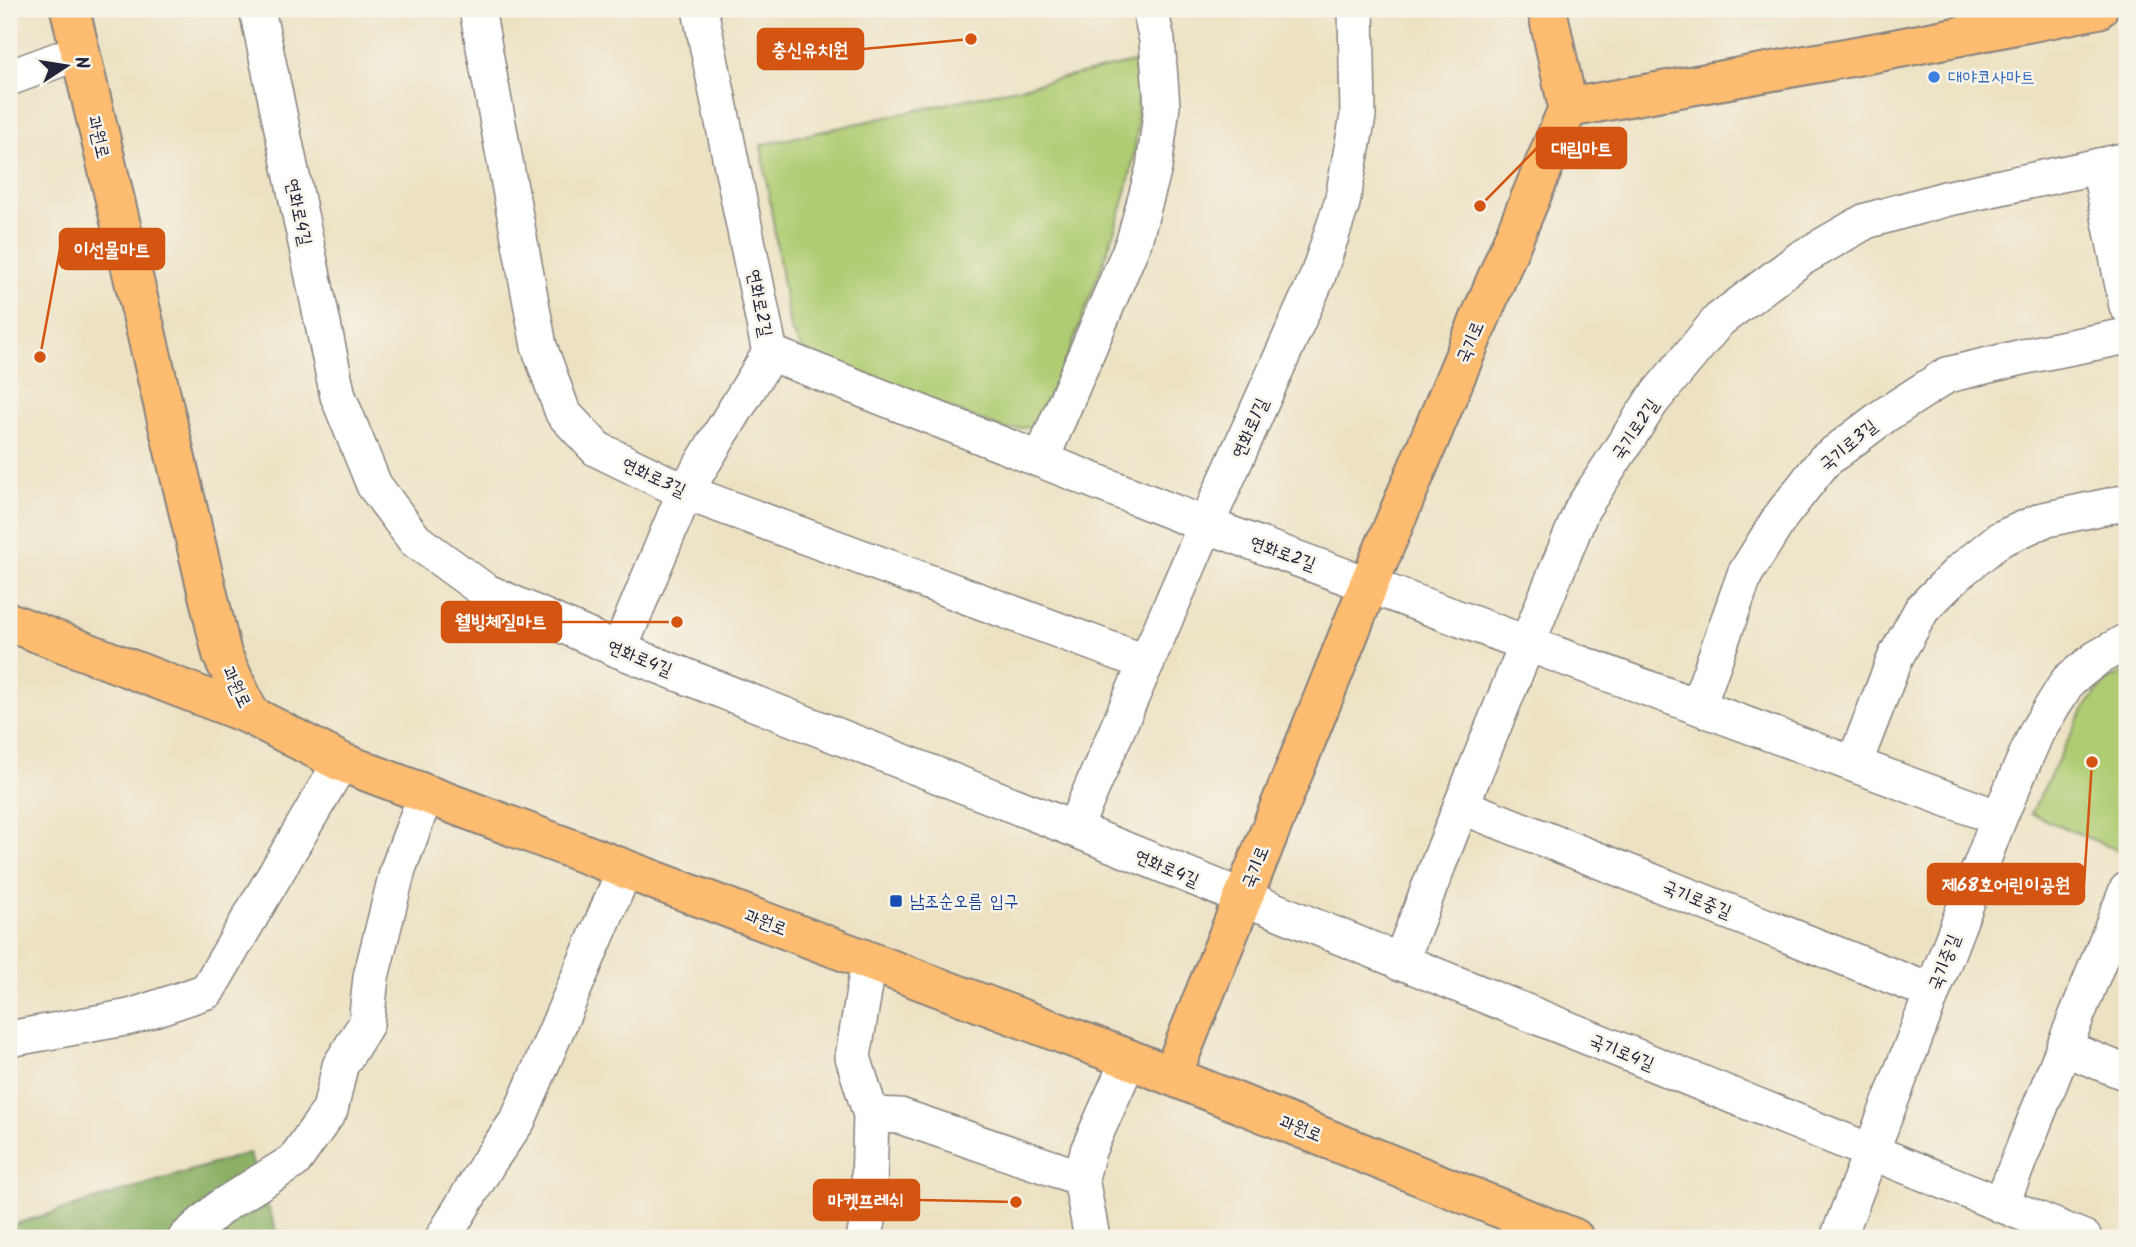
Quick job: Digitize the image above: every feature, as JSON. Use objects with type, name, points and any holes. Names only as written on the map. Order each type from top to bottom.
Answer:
[{"type":"main road","name":"과원로","points":[[70,9],[222,654],[250,715],[341,762],[1172,1075],[1574,1238]]},
{"type":"main road","points":[[1547,9],[1568,108],[2098,9]]},
{"type":"main road","name":"국기로","points":[[1172,1075],[1369,584],[1568,108]]},
{"type":"main road","points":[[9,622],[250,715]]},
{"type":"street","name":"연화로4길","points":[[257,9],[338,396],[374,485],[415,540],[485,591],[619,650],[1074,829],[1242,899]]},
{"type":"street","name":"연화로3길","points":[[477,9],[539,346],[564,413],[597,449],[685,492],[1147,663]]},
{"type":"street","name":"연화로2길","points":[[700,9],[770,353],[1206,525],[1369,584]]},
{"type":"street","points":[[1041,460],[1134,241],[1154,168],[1162,106],[1157,40],[1150,9]]},
{"type":"street","name":"연화로1길","points":[[1074,829],[1206,525],[1318,278],[1342,203],[1358,116],[1356,9]]},
{"type":"street","points":[[9,78],[79,51]]},
{"type":"street","points":[[2113,163],[2127,306]]},
{"type":"street","name":"국기로2길","points":[[1400,962],[1582,509],[1652,401],[1719,320],[1800,259],[1866,221],[1945,199],[2113,163]]},
{"type":"street","name":"국기로3길","points":[[1698,706],[1745,574],[1781,516],[1824,461],[1885,415],[1947,375],[2127,335]]},
{"type":"street","points":[[619,650],[685,492],[770,353]]},
{"type":"street","points":[[1854,764],[1896,656],[1922,609],[1959,572],[2000,539],[2043,520],[2127,502]]},
{"type":"street","points":[[1369,584],[1999,818]]},
{"type":"street","name":"국기중길","points":[[1838,1238],[1999,818],[2037,732],[2068,681],[2097,658],[2127,640]]},
{"type":"street","points":[[9,1038],[130,1017],[206,991],[341,762]]},
{"type":"street","points":[[186,1238],[222,1206],[294,1161],[330,1110],[340,1066],[366,1024],[371,977],[398,869],[426,794]]},
{"type":"street","name":"국기로중길","points":[[1461,806],[1932,992]]},
{"type":"street","points":[[443,1238],[490,1160],[518,1120],[625,869]]},
{"type":"street","points":[[2001,1205],[2127,890]]},
{"type":"street","name":"국기로4길","points":[[1242,899],[2084,1238]]},
{"type":"street","points":[[864,1238],[868,1221],[871,1115],[853,1056],[869,961]]},
{"type":"street","points":[[2064,1048],[2127,1073]]},
{"type":"street","points":[[1092,1238],[1081,1178],[1088,1151],[1129,1059]]},
{"type":"street","points":[[871,1115],[900,1116],[1081,1178]]},
{"type":"green space","points":[[1134,62],[1138,100],[1137,131],[1134,158],[1121,210],[1068,356],[1047,400],[1030,427],[1005,430],[803,350],[790,329],[761,145]]},
{"type":"green space","points":[[2127,670],[2127,854],[2031,814],[2083,710],[2105,682]]},
{"type":"green space","points":[[249,1153],[279,1238],[9,1238],[9,1226]]},
{"type":"place","name":"충신유치원","points":[[971,39]]},
{"type":"place","name":"대야코사마트","points":[[1934,77]]},
{"type":"place","name":"대림마트","points":[[1480,206]]},
{"type":"place","name":"이선물마트","points":[[40,357]]},
{"type":"place","name":"웰빙체질마트","points":[[677,622]]},
{"type":"place","name":"제68호어린이공원","points":[[2092,762]]},
{"type":"place","name":"남조순오름 입구","points":[[896,901]]},
{"type":"place","name":"마켓프레쉬","points":[[1016,1202]]}]
